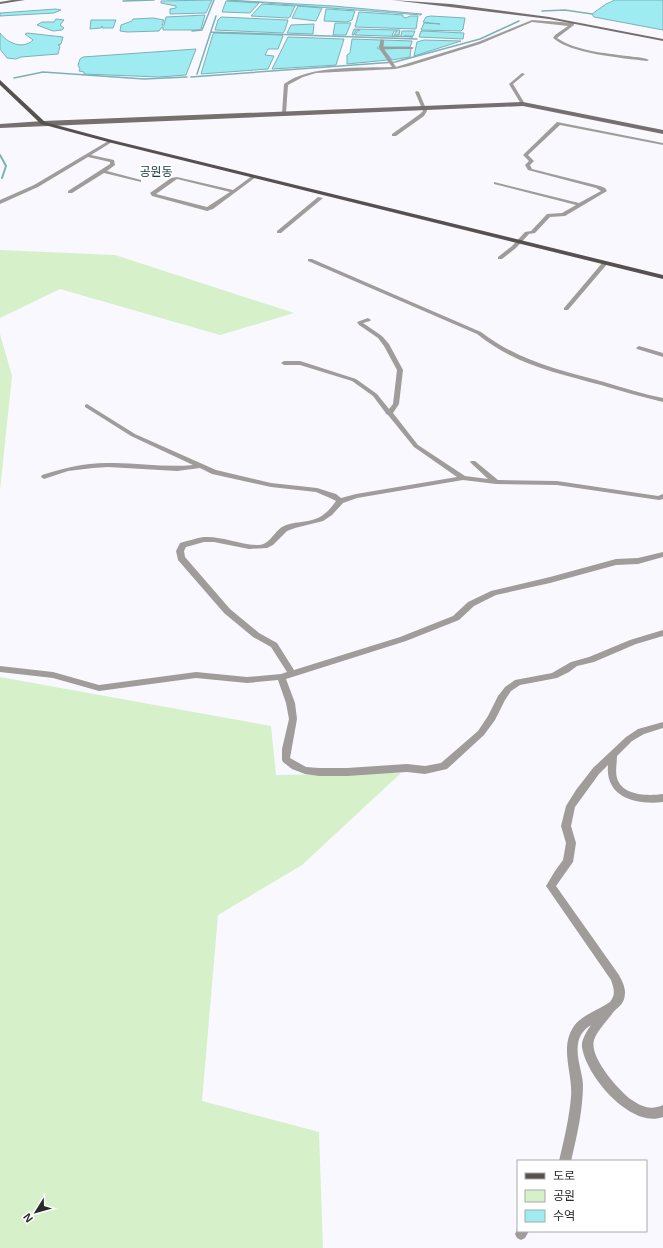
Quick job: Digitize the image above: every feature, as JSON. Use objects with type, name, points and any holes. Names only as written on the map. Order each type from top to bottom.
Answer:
[{"type":"main road","points":[[0,3],[23,0]]},
{"type":"main road","points":[[394,0],[458,6],[663,40]]},
{"type":"main road","points":[[0,82],[43,123],[254,177],[663,277]]},
{"type":"main road","points":[[0,126],[523,104],[663,132]]},
{"type":"street","points":[[284,113],[286,84],[302,76],[316,72],[393,64],[408,65],[479,43],[532,21],[573,24]]},
{"type":"street","points":[[573,24],[556,36],[555,38],[557,41],[575,48],[647,60]]},
{"type":"street","points":[[382,40],[381,48],[393,64]]},
{"type":"street","points":[[381,48],[412,48]]},
{"type":"street","points":[[523,74],[511,84],[523,104]]},
{"type":"street","points":[[394,135],[422,115],[425,111],[418,92]]},
{"type":"street","points":[[500,258],[526,233],[533,232],[550,215],[563,215],[604,191],[603,189],[530,170],[527,166],[532,161],[525,155],[559,122],[663,144]]},
{"type":"street","points":[[0,202],[36,186],[110,141]]},
{"type":"street","points":[[70,192],[113,165],[112,161],[87,155]]},
{"type":"street","points":[[103,172],[139,181]]},
{"type":"street","points":[[234,192],[177,178],[173,179],[153,193],[154,195],[207,209],[234,192],[254,177]]},
{"type":"street","points":[[496,183],[580,205]]},
{"type":"street","points":[[279,232],[320,198]]},
{"type":"street","points":[[310,260],[479,334],[502,351],[556,372],[663,400]]},
{"type":"street","points":[[566,309],[605,263]]},
{"type":"street","points":[[368,320],[360,322],[360,324],[380,337],[387,345],[400,370],[396,404],[392,410],[388,412]]},
{"type":"street","points":[[639,348],[663,355]]},
{"type":"street","points":[[284,363],[300,363],[354,380],[375,396],[416,446],[463,478]]},
{"type":"street","points":[[87,406],[134,435],[214,472],[271,485],[317,490],[333,496],[340,501]]},
{"type":"street","points":[[473,462],[497,482]]},
{"type":"street","points":[[44,477],[67,469],[93,466],[108,465],[176,469],[201,466]]},
{"type":"street","points":[[292,674],[274,645],[256,635],[227,611],[211,594],[181,558],[180,550],[183,545],[194,540],[206,539],[252,547],[263,547],[285,529],[325,518],[340,501],[356,496],[463,478],[497,482],[557,483],[659,498],[663,496]]},
{"type":"street","points":[[0,669],[53,675],[99,688],[196,675],[247,680],[280,677],[403,639],[456,618],[471,604],[494,593],[616,562],[638,561],[663,554]]},
{"type":"street","points":[[280,677],[291,705],[293,720],[285,750],[286,760],[295,766],[305,770],[319,772],[347,772],[407,768],[425,770],[444,766],[482,733],[508,689],[518,682],[554,676],[574,664],[592,660],[633,642],[663,633]]},
{"type":"street","points":[[663,725],[641,731],[629,739],[596,771],[579,792],[572,806],[566,826],[571,843],[568,862],[558,874],[551,886],[615,978],[620,992],[616,1005],[592,1031],[587,1045],[594,1064],[606,1081],[624,1100],[643,1112],[656,1114],[663,1111]]},
{"type":"street","points":[[613,754],[613,780],[620,789],[635,798],[654,800],[663,798]]},
{"type":"street","points":[[565,1160],[572,1135],[578,1087],[572,1048],[574,1036],[582,1023],[592,1017],[607,1013]]},
{"type":"green space","points":[[0,250],[115,255],[294,313],[220,335],[60,289],[0,318]]},
{"type":"green space","points":[[0,334],[12,376],[0,490]]},
{"type":"green space","points":[[0,677],[271,726],[276,775],[401,773],[302,865],[218,915],[202,1101],[319,1132],[323,1248],[0,1248]]},
{"type":"water","points":[[212,0],[206,13],[170,14],[170,9],[176,8],[176,6],[161,3],[161,1]]},
{"type":"water","points":[[227,0],[333,6],[422,14],[421,15]]},
{"type":"water","points":[[615,0],[663,0],[663,30],[594,17],[592,14],[606,4]]},
{"type":"water","points":[[226,1],[259,3],[250,13],[222,12]]},
{"type":"water","points":[[262,4],[295,6],[290,17],[288,18],[251,16]]},
{"type":"water","points":[[298,6],[322,8],[316,21],[292,18]]},
{"type":"water","points":[[56,9],[61,10],[54,13],[0,16],[0,13]]},
{"type":"water","points":[[326,9],[355,11],[352,20],[347,22],[324,21]]},
{"type":"water","points":[[359,12],[403,15],[403,17],[406,18],[410,16],[418,16],[416,29],[355,27]]},
{"type":"water","points":[[205,15],[201,29],[199,30],[163,30],[162,27],[159,31],[120,31],[121,25],[132,21],[133,19],[153,18],[164,20],[162,25],[164,25],[166,17]]},
{"type":"water","points":[[221,17],[288,20],[283,33],[215,30],[218,20]]},
{"type":"water","points":[[426,17],[465,18],[463,29],[461,31],[421,30],[424,23],[440,24],[423,22]]},
{"type":"water","points":[[56,19],[64,20],[60,25],[64,28],[62,30],[53,31],[37,25],[42,22],[54,22]]},
{"type":"water","points":[[91,20],[116,20],[113,28],[102,28],[102,26],[101,28],[90,29]]},
{"type":"water","points":[[335,23],[351,23],[346,35],[333,35]]},
{"type":"water","points":[[314,24],[313,34],[287,33],[291,25]]},
{"type":"water","points":[[354,29],[400,30],[399,35],[394,35],[397,31],[394,31],[392,36],[401,36],[402,31],[415,31],[413,36],[404,36],[413,37],[355,35],[358,30],[356,30],[354,35],[352,35]]},
{"type":"water","points":[[421,31],[464,33],[463,39],[419,37]]},
{"type":"water","points":[[0,33],[7,40],[20,45],[25,45],[33,40],[25,34],[27,33],[63,37],[61,44],[58,45],[60,46],[58,54],[21,57],[16,59],[7,58],[0,49]]},
{"type":"water","points":[[213,34],[283,36],[278,49],[268,49],[265,55],[274,56],[268,69],[201,74]]},
{"type":"water","points":[[288,37],[344,39],[336,65],[272,69]]},
{"type":"water","points":[[352,39],[381,40],[380,46],[377,48],[381,50],[388,60],[347,64],[347,55],[350,53]]},
{"type":"water","points":[[383,40],[412,42],[410,47],[385,47],[383,46]]},
{"type":"water","points":[[424,40],[461,41],[414,56],[417,42]]},
{"type":"water","points":[[411,48],[410,57],[392,60],[383,49]]},
{"type":"water","points":[[196,49],[186,75],[159,77],[84,74],[84,72],[79,71],[80,69],[78,65],[80,59],[83,57]]},
{"type":"waterway","points":[[123,1],[154,0]]},
{"type":"waterway","points":[[192,31],[202,30],[214,0]]},
{"type":"waterway","points":[[542,11],[565,10],[592,14]]},
{"type":"waterway","points":[[197,74],[216,16]]},
{"type":"waterway","points":[[191,77],[395,62],[480,39],[519,21]]},
{"type":"waterway","points":[[211,32],[417,39]]},
{"type":"waterway","points":[[14,78],[43,72],[144,79],[187,77]]},
{"type":"waterway","points":[[0,155],[6,166],[2,178]]},
{"type":"district","name":"공원동","points":[[156,172]]}]
